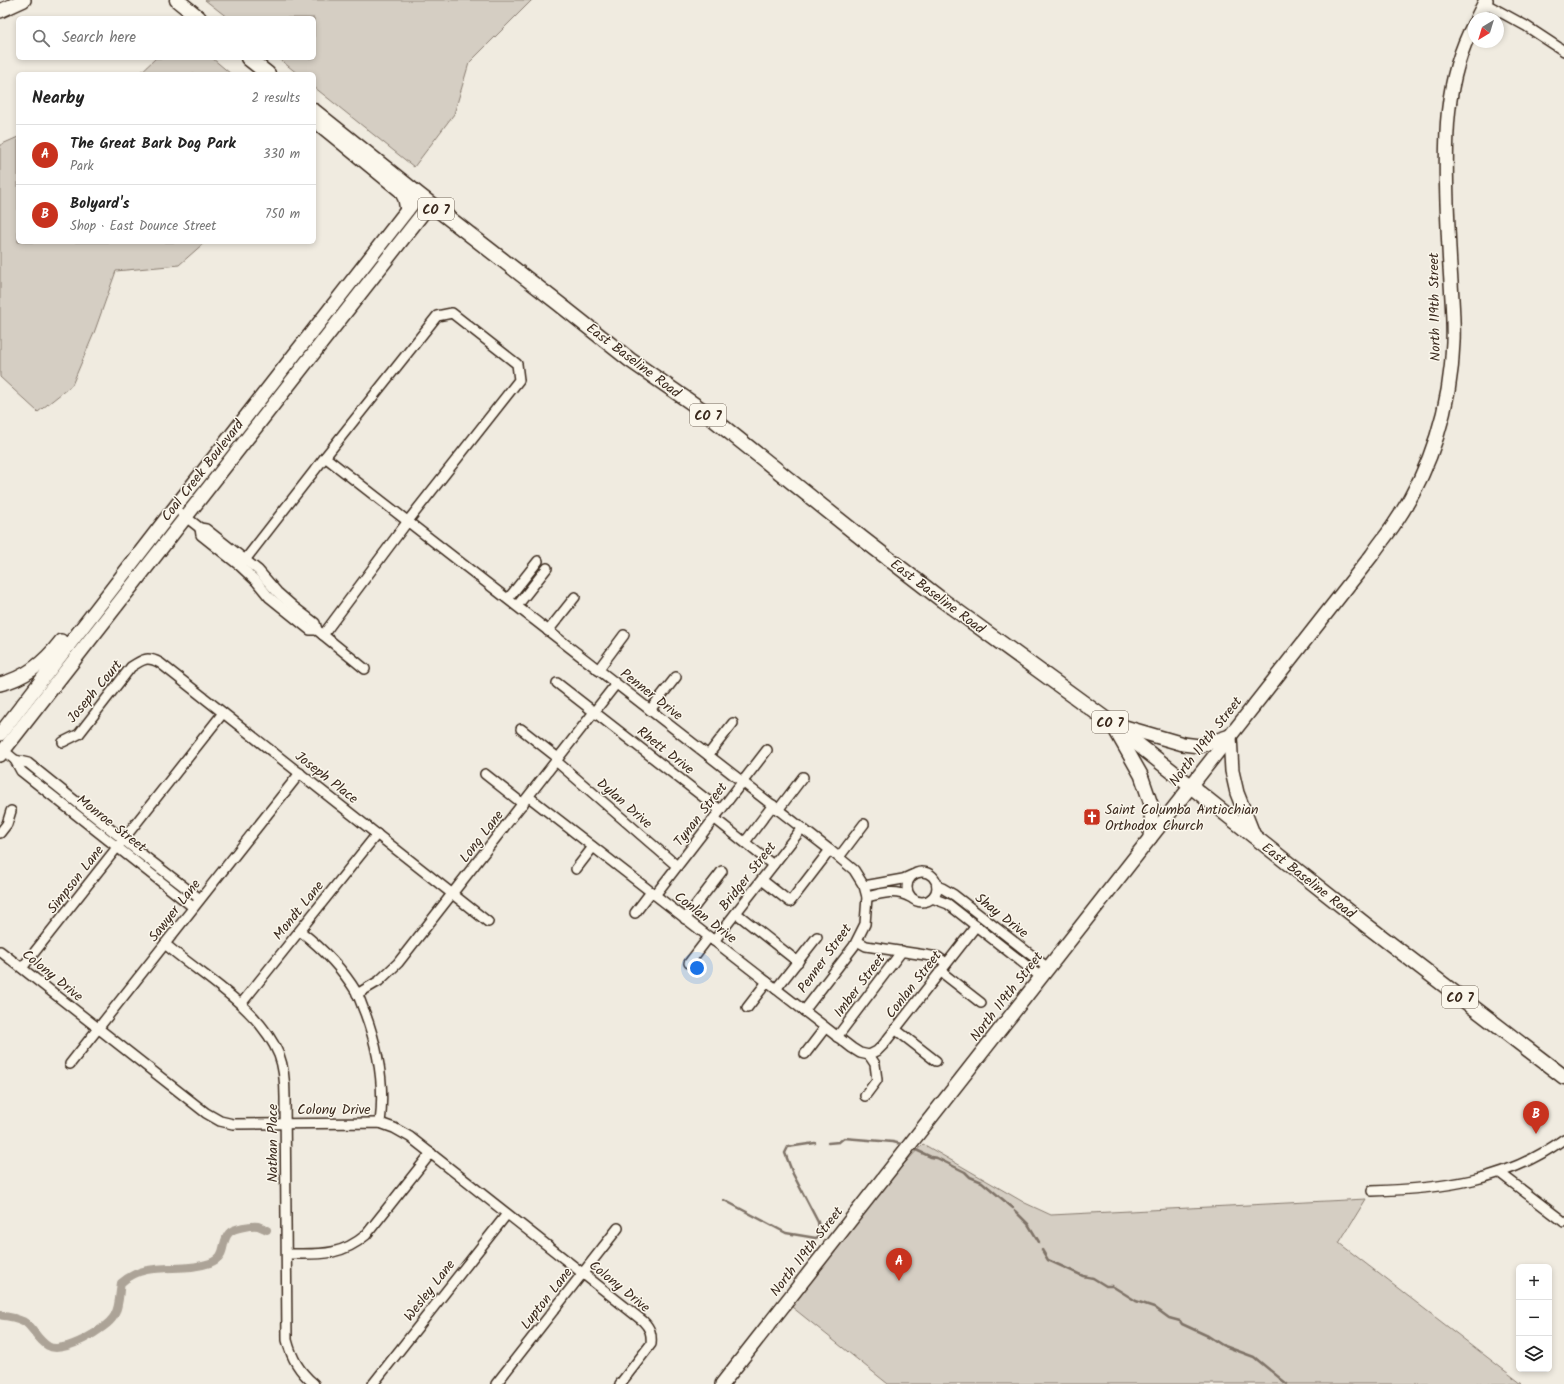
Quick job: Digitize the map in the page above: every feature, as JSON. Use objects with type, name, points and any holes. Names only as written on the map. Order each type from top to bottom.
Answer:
[{"type":"main road","points":[[0,11],[24,0]]},
{"type":"main road","points":[[178,1],[197,16]]},
{"type":"main road","points":[[1480,12],[1485,2]]},
{"type":"main road","name":"North 119th Street","points":[[722,1384],[1230,736],[1395,523],[1413,493],[1428,461],[1439,428],[1450,376],[1453,341],[1446,166],[1447,117],[1458,62],[1468,35]]},
{"type":"main road","points":[[247,60],[260,72]]},
{"type":"main road","points":[[250,60],[266,72]]},
{"type":"main road","name":"East Baseline Road","points":[[316,113],[419,196],[630,360],[702,410],[908,574],[1111,723],[1366,925],[1564,1077]]},
{"type":"main road","points":[[316,122],[401,192],[405,199],[407,210]]},
{"type":"main road","name":"Coal Creek Boulevard","points":[[0,734],[174,508],[419,196]]},
{"type":"main road","name":"Coal Creek Boulevard","points":[[1,751],[430,204]]},
{"type":"main road","points":[[0,684],[22,676],[32,670],[52,653],[121,564],[166,519]]},
{"type":"main road","points":[[1111,723],[1183,744],[1199,746],[1230,736],[1232,771],[1237,793],[1254,836]]},
{"type":"main road","points":[[1111,723],[1141,775],[1152,807],[1150,838]]},
{"type":"street","points":[[1485,2],[1526,26],[1564,51]]},
{"type":"street","points":[[246,560],[325,457],[437,316],[452,313],[517,364],[519,380],[320,633]]},
{"type":"street","name":"Penner Drive","points":[[325,457],[839,857],[854,870],[864,886],[867,897]]},
{"type":"street","points":[[174,508],[200,528],[206,529],[258,570],[277,592],[315,623],[320,633]]},
{"type":"street","points":[[200,528],[201,535],[240,566],[256,581],[269,597],[310,630],[320,633],[366,669]]},
{"type":"street","points":[[508,599],[538,561]]},
{"type":"street","points":[[517,606],[546,568]]},
{"type":"street","points":[[548,631],[575,597]]},
{"type":"street","points":[[598,670],[624,635]]},
{"type":"street","name":"Joseph Place","points":[[147,659],[160,663],[488,922]]},
{"type":"street","name":"Joseph Court","points":[[63,742],[79,734],[131,667],[140,661],[147,659]]},
{"type":"street","points":[[650,710],[676,677]]},
{"type":"street","name":"Rhett Drive","points":[[557,683],[720,810]]},
{"type":"street","name":"Long Lane","points":[[357,994],[379,981],[398,963],[453,895],[616,684]]},
{"type":"street","name":"Simpson Lane","points":[[22,968],[223,713]]},
{"type":"street","points":[[708,755],[733,723]]},
{"type":"street","name":"Dylan Drive","points":[[521,729],[677,866]]},
{"type":"street","name":"Tynan Street","points":[[635,913],[677,866],[767,750]]},
{"type":"street","name":"Monroe Street","points":[[1,751],[15,760],[28,763],[124,840],[200,898]]},
{"type":"street","name":"Monroe Street","points":[[15,760],[21,771],[193,907]]},
{"type":"street","name":"Sawyer Lane","points":[[70,1064],[300,773]]},
{"type":"street","name":"Conlan Drive","points":[[485,774],[526,800],[593,847],[825,1028],[856,1050],[869,1055]]},
{"type":"street","points":[[745,842],[803,777]]},
{"type":"street","points":[[0,833],[7,824],[11,811]]},
{"type":"street","points":[[714,818],[773,864]]},
{"type":"street","points":[[839,857],[864,824]]},
{"type":"street","name":"Bridger Street","points":[[689,963],[736,913],[802,828]]},
{"type":"street","name":"Mondt Lane","points":[[240,1004],[377,834]]},
{"type":"street","points":[[576,869],[593,847]]},
{"type":"street","points":[[762,880],[790,902],[830,850]]},
{"type":"street","points":[[685,918],[722,871]]},
{"type":"street","name":"Shay Drive","points":[[864,886],[903,879],[921,872],[930,874],[934,878],[937,886],[954,895],[1045,973]]},
{"type":"street","points":[[910,897],[906,888],[912,875]]},
{"type":"street","points":[[932,898],[935,895],[937,886]]},
{"type":"street","name":"Shay Drive","points":[[867,897],[890,892],[902,893],[918,902],[928,901],[932,898],[948,904],[976,926],[1045,973]]},
{"type":"street","name":"Penner Street","points":[[804,1011],[857,941],[865,924],[867,897]]},
{"type":"street","points":[[736,913],[798,962]]},
{"type":"street","name":"Conlan Street","points":[[869,1055],[877,1051],[883,1045],[976,926]]},
{"type":"street","points":[[300,931],[323,949],[339,967],[357,994],[369,1025],[378,1055],[381,1091],[380,1123]]},
{"type":"street","points":[[776,989],[817,937]]},
{"type":"street","points":[[857,941],[866,946],[938,957],[946,963]]},
{"type":"street","name":"Nathan Place","points":[[165,944],[240,1004],[257,1020],[269,1036],[279,1055],[284,1076],[287,1340],[290,1353],[295,1364],[314,1384]]},
{"type":"street","name":"Colony Drive","points":[[0,951],[206,1114],[220,1121],[233,1124],[380,1123],[394,1128],[410,1137],[649,1327],[652,1336],[651,1344],[620,1384]]},
{"type":"street","name":"Imber Street","points":[[837,1037],[902,951]]},
{"type":"street","points":[[940,971],[981,1003]]},
{"type":"street","points":[[747,1008],[767,982]]},
{"type":"street","points":[[805,1054],[825,1028]]},
{"type":"street","points":[[895,1029],[936,1061]]},
{"type":"street","points":[[865,1096],[877,1080],[875,1064],[869,1055]]},
{"type":"street","points":[[1372,1191],[1456,1184],[1500,1173],[1532,1160],[1564,1139]]},
{"type":"street","points":[[287,1254],[330,1254],[346,1249],[357,1243],[366,1235],[431,1153]]},
{"type":"street","points":[[1500,1173],[1564,1222]]},
{"type":"street","name":"Wesley Lane","points":[[373,1384],[507,1214]]},
{"type":"street","name":"Lupton Lane","points":[[496,1384],[618,1228]]},
{"type":"shaded area","points":[[205,0],[532,0],[469,63],[454,114],[414,167],[316,89],[316,72],[296,72],[280,60],[316,60],[316,16],[225,16]]},
{"type":"shaded area","points":[[154,60],[214,60],[229,72],[141,72]]},
{"type":"shaded area","points":[[16,138],[16,244],[203,244],[179,265],[116,271],[94,333],[72,385],[38,412],[0,377],[0,145]]},
{"type":"shaded area","points":[[923,1144],[1025,1203],[1051,1215],[1366,1199],[1339,1243],[1522,1384],[888,1384],[792,1307],[885,1184]]},
{"type":"waterway","points":[[828,1143],[839,1142],[844,1138],[901,1144]]},
{"type":"waterway","points":[[724,1200],[786,1233],[816,1238],[820,1235],[818,1222],[793,1174],[785,1153],[788,1147],[815,1143]]},
{"type":"waterway","points":[[914,1149],[931,1157],[937,1158],[965,1172],[970,1177],[982,1182],[1013,1208]]},
{"type":"waterway","points":[[1015,1211],[1028,1224],[1039,1242]]},
{"type":"waterway","points":[[0,1315],[23,1321],[48,1346],[55,1348],[73,1344],[94,1334],[110,1321],[117,1308],[121,1283],[131,1276],[142,1271],[153,1269],[199,1266],[210,1263],[216,1260],[222,1253],[226,1237],[231,1231],[243,1227],[255,1226],[267,1230]]},
{"type":"waterway","points":[[1042,1250],[1048,1260],[1083,1276],[1093,1278],[1106,1286],[1112,1286],[1136,1301],[1154,1307],[1169,1318],[1180,1321],[1182,1324],[1208,1336],[1222,1345],[1254,1357],[1287,1384]]},
{"type":"place","name":"Saint Columba Antiochian Orthodox Church","points":[[1092,817]]},
{"type":"place","name":"Bolyard's","points":[[1536,1134]]},
{"type":"place","name":"The Great Bark Dog Park","points":[[899,1281]]}]
